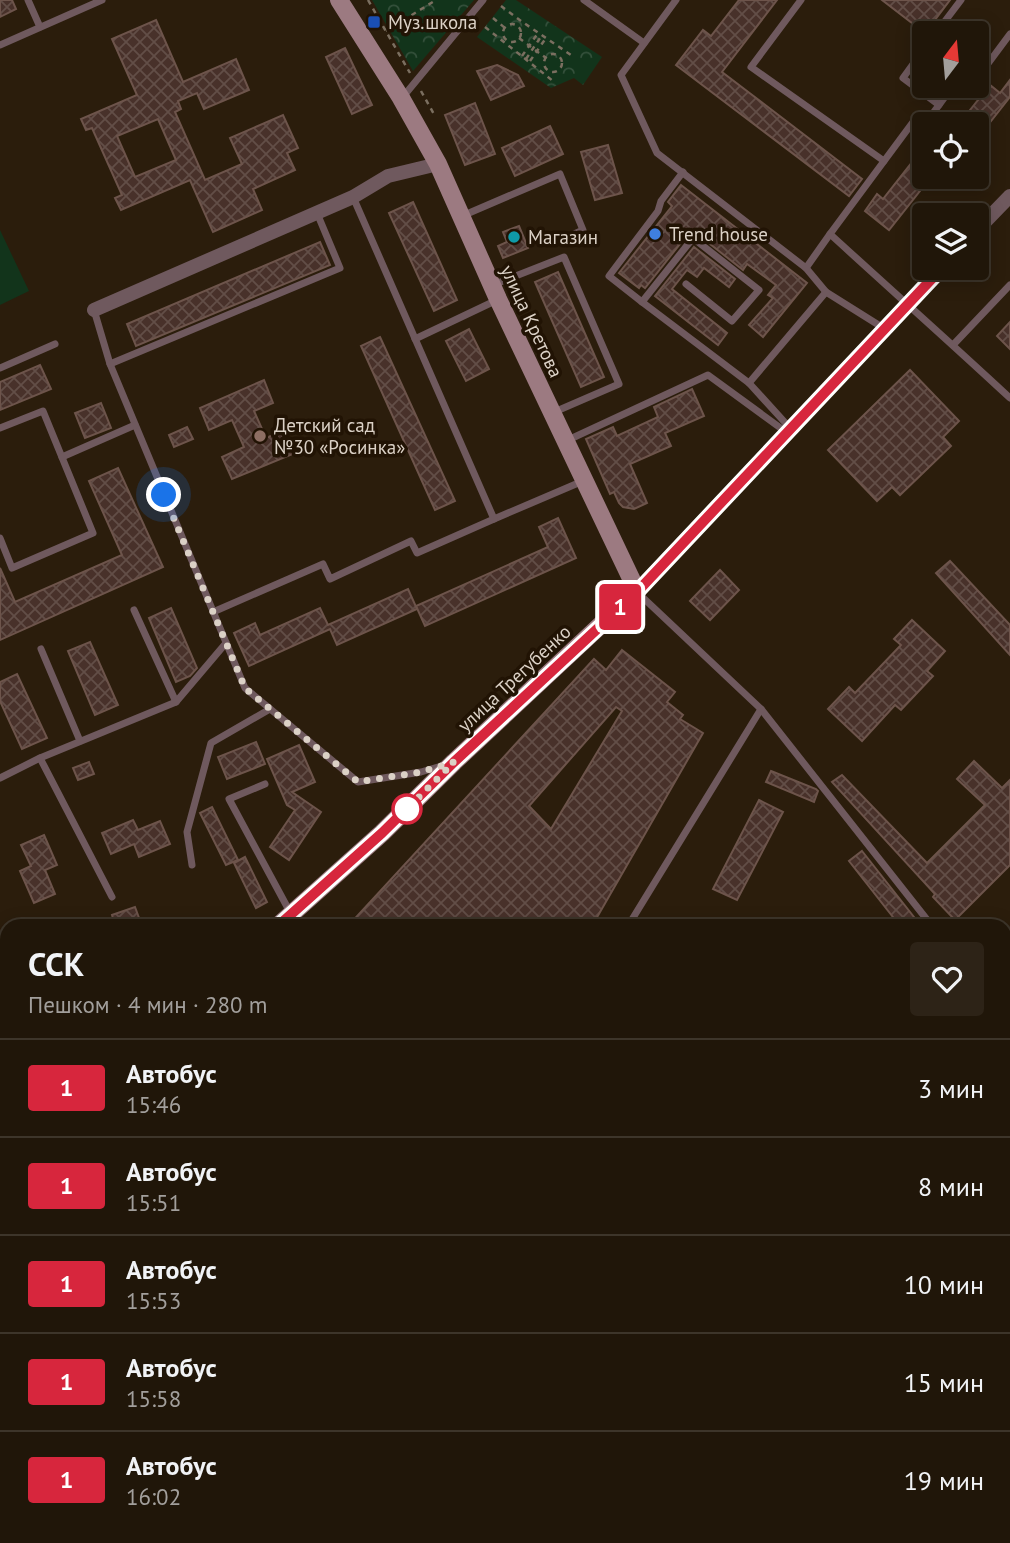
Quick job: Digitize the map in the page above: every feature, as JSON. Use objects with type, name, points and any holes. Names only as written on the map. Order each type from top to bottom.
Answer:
[{"type":"street","name":"улица Кретова","points":[[340,0],[438,164],[495,292],[637,592]]},
{"type":"street","points":[[94,310],[353,197],[387,176],[438,164]]},
{"type":"street","points":[[989,219],[1009,200]]},
{"type":"street","name":"улица Трегубенко","points":[[286,919],[382,833],[454,762],[637,592],[931,280]]},
{"type":"lane","points":[[28,0],[40,27]]},
{"type":"lane","points":[[0,45],[102,0]]},
{"type":"lane","points":[[401,98],[483,0]]},
{"type":"lane","points":[[584,0],[644,43]]},
{"type":"lane","points":[[676,0],[621,75],[657,152],[806,268],[825,292],[885,329]]},
{"type":"lane","points":[[801,0],[751,67],[884,161]]},
{"type":"lane","points":[[945,21],[961,0]]},
{"type":"lane","points":[[989,62],[1010,34]]},
{"type":"lane","points":[[912,66],[903,78],[912,85]]},
{"type":"lane","points":[[930,98],[939,105]]},
{"type":"lane","points":[[934,112],[944,98]]},
{"type":"lane","points":[[806,268],[912,123]]},
{"type":"lane","points":[[683,172],[661,201],[658,211],[609,276],[750,383],[788,430]]},
{"type":"lane","points":[[461,217],[560,174],[583,230],[572,235]]},
{"type":"lane","points":[[353,197],[494,519]]},
{"type":"lane","points":[[110,364],[340,268],[317,213]]},
{"type":"lane","points":[[830,234],[1010,398]]},
{"type":"lane","points":[[642,302],[693,238],[759,290],[732,321],[686,284]]},
{"type":"lane","points":[[415,339],[495,292],[564,257],[619,384],[552,414]]},
{"type":"lane","points":[[953,345],[1010,285]]},
{"type":"lane","points":[[750,383],[825,292]]},
{"type":"lane","points":[[94,310],[110,364],[245,688],[358,782],[421,772],[454,762]]},
{"type":"lane","points":[[0,368],[55,344]]},
{"type":"lane","points":[[565,442],[708,375],[788,430]]},
{"type":"lane","points":[[0,428],[43,411],[93,533],[12,568],[0,538]]},
{"type":"lane","points":[[62,457],[135,425]]},
{"type":"lane","points":[[213,611],[323,564],[330,579],[411,541],[417,553],[584,480]]},
{"type":"lane","points":[[637,592],[761,709],[926,919]]},
{"type":"lane","points":[[134,610],[176,702]]},
{"type":"lane","points":[[0,778],[40,758],[176,702],[226,643]]},
{"type":"lane","points":[[41,649],[80,741]]},
{"type":"lane","points":[[192,865],[187,832],[211,743],[270,709]]},
{"type":"lane","points":[[632,919],[761,709]]},
{"type":"lane","points":[[40,758],[112,897]]},
{"type":"lane","points":[[265,784],[229,799],[285,919]]},
{"type":"path","points":[[368,0],[435,116]]},
{"type":"path","points":[[386,31],[436,0]]},
{"type":"path","points":[[501,6],[571,55]]},
{"type":"path","points":[[492,18],[505,28]]},
{"type":"path","points":[[517,26],[521,21]]},
{"type":"path","points":[[505,28],[510,25],[517,26],[521,31],[519,38],[506,41]]},
{"type":"path","points":[[485,27],[553,81]]},
{"type":"path","points":[[505,28],[506,41]]},
{"type":"path","points":[[525,60],[540,34]]},
{"type":"path","points":[[519,38],[546,58]]},
{"type":"path","points":[[525,60],[537,51],[546,38]]},
{"type":"path","points":[[558,56],[562,50]]},
{"type":"path","points":[[546,58],[558,56]]},
{"type":"path","points":[[546,58],[545,65],[548,70],[555,72],[562,64],[558,56]]},
{"type":"path","points":[[544,75],[548,70]]},
{"type":"green space","points":[[372,0],[474,0],[413,71]]},
{"type":"green space","points":[[506,0],[516,0],[602,57],[583,85],[574,78],[551,88],[477,37]]},
{"type":"green space","points":[[0,230],[29,291],[0,305]]},
{"type":"building","points":[[0,0],[12,0],[16,9],[0,17]]},
{"type":"building","points":[[739,0],[777,0],[722,72],[862,179],[849,196],[676,65],[703,30],[711,36]]},
{"type":"building","points":[[882,0],[950,0],[934,21],[912,23]]},
{"type":"building","points":[[156,20],[183,82],[236,59],[249,90],[204,109],[197,93],[178,101],[181,109],[175,112],[205,180],[242,164],[230,138],[283,115],[298,148],[287,153],[295,170],[253,189],[262,210],[213,232],[190,180],[121,210],[115,198],[122,195],[92,128],[86,130],[81,119],[137,95],[112,39]],"holes":[[[158,119],[176,160],[135,177],[117,136]]]},
{"type":"building","points":[[345,48],[372,105],[352,114],[326,57]]},
{"type":"building","points":[[497,65],[518,75],[524,86],[491,100],[477,71]]},
{"type":"building","points":[[1010,80],[1010,97],[989,124],[989,112],[969,112],[980,98],[989,98],[990,85],[1000,93]]},
{"type":"building","points":[[475,103],[495,154],[465,165],[445,115]]},
{"type":"building","points":[[550,126],[563,154],[515,176],[502,148]]},
{"type":"building","points":[[608,145],[622,193],[595,200],[581,152]]},
{"type":"building","points":[[912,162],[912,189],[921,189],[889,230],[865,211],[877,194],[883,199]]},
{"type":"building","points":[[681,185],[807,283],[763,337],[749,325],[773,298],[768,295],[776,285],[747,264],[743,270],[696,233],[688,234],[645,288],[641,285],[639,288],[619,273],[672,206],[668,202]]},
{"type":"building","points":[[413,202],[457,300],[434,311],[389,213]]},
{"type":"building","name":"Магазин","points":[[519,226],[528,248],[503,258],[498,246],[507,242],[503,232]]},
{"type":"building","points":[[320,242],[330,265],[136,346],[127,324]]},
{"type":"building","points":[[694,247],[735,279],[729,287],[704,268],[697,277],[687,270],[672,289],[727,333],[718,345],[655,296]]},
{"type":"building","points":[[558,272],[604,377],[581,387],[535,282]]},
{"type":"building","points":[[1010,322],[1010,349],[997,336]]},
{"type":"building","points":[[469,329],[489,369],[466,381],[446,341]]},
{"type":"building","points":[[380,337],[455,501],[435,510],[361,346]]},
{"type":"building","points":[[40,365],[51,389],[0,410],[0,382]]},
{"type":"building","points":[[910,370],[959,421],[943,437],[951,446],[900,495],[892,487],[877,501],[828,450]]},
{"type":"building","points":[[264,380],[273,403],[254,411],[266,438],[285,430],[295,453],[232,479],[222,457],[244,447],[232,420],[209,430],[200,408]]},
{"type":"building","points":[[692,389],[704,416],[665,433],[671,446],[630,464],[647,503],[634,509],[623,507],[614,492],[610,494],[586,439],[613,427],[617,436],[658,417],[654,407]]},
{"type":"building","points":[[101,403],[111,428],[85,438],[75,413]]},
{"type":"building","points":[[187,427],[193,439],[174,447],[169,435]]},
{"type":"building","points":[[118,468],[163,567],[0,640],[0,568],[15,602],[122,555],[89,481]]},
{"type":"building","points":[[558,518],[576,558],[425,626],[416,606],[548,547],[539,527]]},
{"type":"building","points":[[950,561],[1010,625],[1010,655],[936,573]]},
{"type":"building","points":[[720,570],[739,590],[710,620],[690,601]]},
{"type":"building","points":[[408,589],[417,609],[337,645],[330,629],[249,666],[234,633],[255,623],[260,635],[320,608],[328,625]]},
{"type":"building","points":[[171,608],[197,668],[190,676],[176,682],[149,618]]},
{"type":"building","points":[[912,620],[945,651],[927,671],[933,676],[901,710],[895,705],[862,741],[828,709],[849,687],[855,693],[901,645],[894,639]]},
{"type":"building","points":[[90,642],[118,705],[95,715],[68,651]]},
{"type":"building","points":[[622,650],[675,692],[667,702],[683,715],[680,719],[703,733],[596,919],[354,919],[594,659],[606,670]],"holes":[[[616,707],[622,711],[551,829],[529,806]]]},
{"type":"building","points":[[17,674],[47,738],[22,749],[0,701],[0,682]]},
{"type":"building","points":[[256,742],[265,764],[227,779],[218,757]]},
{"type":"building","points":[[299,745],[315,782],[292,792],[321,812],[289,860],[270,847],[295,810],[287,805],[267,759]]},
{"type":"building","points":[[974,761],[1002,788],[1010,780],[1010,865],[954,919],[933,897],[935,894],[832,782],[842,775],[927,863],[985,805],[957,779]]},
{"type":"building","points":[[89,762],[94,774],[78,780],[73,768]]},
{"type":"building","points":[[771,771],[816,789],[818,791],[814,802],[766,782]]},
{"type":"building","points":[[759,800],[783,812],[737,900],[713,889]]},
{"type":"building","points":[[212,807],[238,860],[226,865],[200,813]]},
{"type":"building","points":[[133,820],[138,830],[160,821],[170,844],[139,857],[134,844],[111,854],[102,833]]},
{"type":"building","points":[[44,835],[57,865],[45,870],[55,894],[34,903],[20,871],[31,866],[21,845]]},
{"type":"building","points":[[862,851],[915,919],[895,919],[849,861]]},
{"type":"building","points":[[245,857],[267,902],[256,908],[234,863]]},
{"type":"building","points":[[135,907],[139,919],[113,919],[112,915]]},
{"type":"bus line","name":"1","points":[[286,919],[382,833],[454,762],[637,592],[931,280]]},
{"type":"place","name":"Муз.школа","points":[[374,22]]},
{"type":"place","name":"Trend house","points":[[655,234]]},
{"type":"place","name":"Магазин","points":[[514,237]]},
{"type":"place","name":"Детский сад №30 «Росинка»","points":[[260,436]]},
{"type":"route","points":[[164,495],[245,688],[358,782],[421,772],[454,762],[400,816],[407,809]]}]
